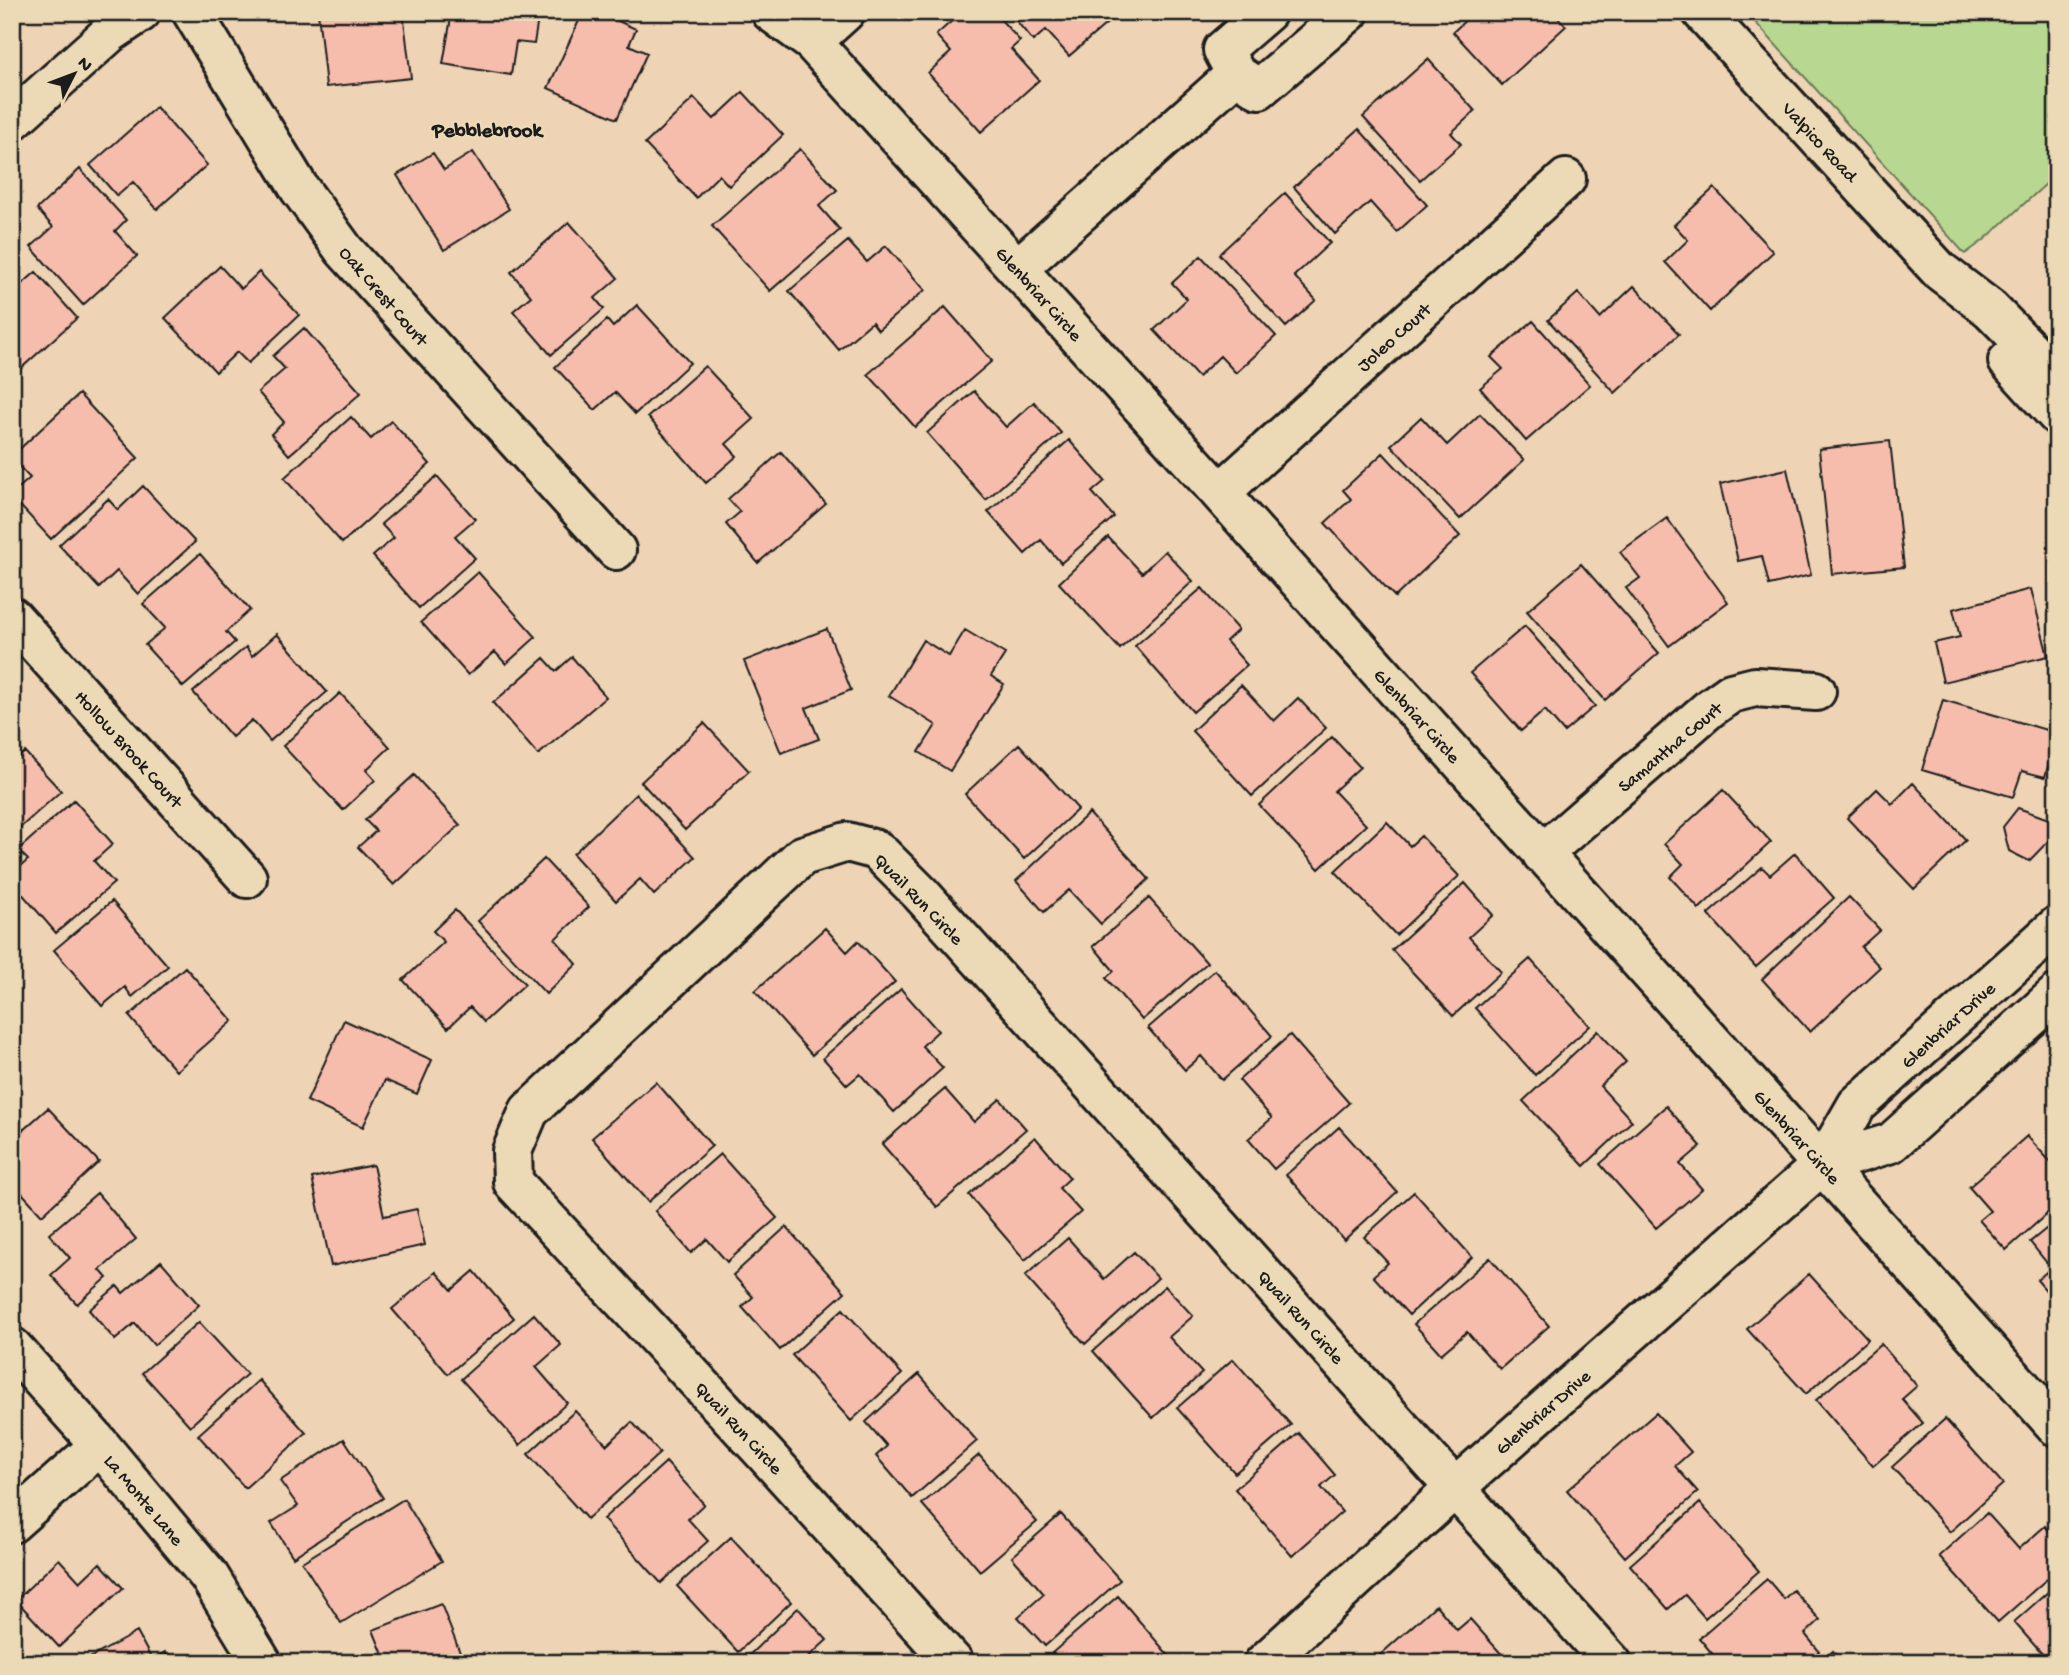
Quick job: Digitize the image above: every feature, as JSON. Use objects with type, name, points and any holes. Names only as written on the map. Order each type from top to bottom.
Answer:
[{"type":"street","points":[[12,121],[110,33],[141,12]]},
{"type":"street","name":"Oak Crest Court","points":[[192,12],[299,188],[344,250],[616,550]]},
{"type":"street","name":"Glenbriar Circle","points":[[771,12],[812,42],[1018,268],[2057,1427]]},
{"type":"street","points":[[812,42],[845,12]]},
{"type":"street","points":[[1239,71],[1267,12]]},
{"type":"street","points":[[1018,268],[1239,71],[1349,12]]},
{"type":"street","name":"Valpico Road","points":[[1702,12],[1940,271],[1990,309],[2057,377]]},
{"type":"street","name":"Joleo Court","points":[[1220,493],[1566,179]]},
{"type":"street","name":"Valpico Road","points":[[1940,271],[1972,322],[2057,415]]},
{"type":"street","name":"Hollow Brook Court","points":[[12,617],[247,878]]},
{"type":"street","name":"Samantha Court","points":[[1542,854],[1710,708],[1731,694],[1755,687],[1816,691]]},
{"type":"street","name":"Quail Run Circle","points":[[954,1663],[513,1182],[512,1151],[529,1111],[802,856],[847,842],[877,850],[921,894],[1612,1663]]},
{"type":"street","name":"Glenbriar Drive","points":[[1264,1663],[1456,1487],[1823,1164],[1857,1105],[2057,926]]},
{"type":"street","name":"Glenbriar Drive","points":[[1823,1164],[1891,1143],[2057,994]]},
{"type":"street","name":"La Monte Lane","points":[[12,1348],[100,1445],[209,1576],[262,1663]]},
{"type":"street","points":[[12,1523],[100,1445]]},
{"type":"green space","points":[[1746,12],[2057,12],[2057,174],[1965,254]]},
{"type":"building","points":[[318,12],[403,12],[411,78],[326,87]]},
{"type":"building","points":[[452,12],[539,12],[534,44],[516,42],[511,75],[443,64]]},
{"type":"building","points":[[583,12],[598,12],[636,29],[629,45],[647,53],[617,119],[548,88]]},
{"type":"building","points":[[962,12],[994,12],[1020,41],[1011,49],[1039,80],[981,132],[928,73],[951,52],[936,35]]},
{"type":"building","points":[[1009,12],[1120,12],[1069,56],[1046,30],[1033,41]]},
{"type":"building","points":[[1474,12],[1553,12],[1566,26],[1502,85],[1453,32]]},
{"type":"building","points":[[1428,59],[1475,111],[1451,133],[1461,144],[1420,180],[1363,117]]},
{"type":"building","points":[[743,92],[783,135],[729,186],[719,175],[696,198],[645,144],[694,98],[714,119]]},
{"type":"building","points":[[156,107],[207,165],[157,209],[133,182],[117,196],[90,165]]},
{"type":"building","points":[[1359,129],[1427,205],[1397,232],[1370,202],[1335,234],[1294,187]]},
{"type":"building","points":[[800,149],[837,190],[819,206],[840,230],[770,291],[712,226]]},
{"type":"building","points":[[473,152],[509,209],[444,250],[397,175],[433,153],[444,170]]},
{"type":"building","points":[[80,169],[126,220],[115,231],[137,256],[83,305],[31,247],[53,227],[37,209]]},
{"type":"building","points":[[1714,188],[1773,252],[1710,311],[1665,262],[1688,240],[1674,225]]},
{"type":"building","points":[[1285,193],[1330,243],[1294,276],[1316,300],[1286,327],[1219,254]]},
{"type":"building","points":[[569,222],[618,278],[595,298],[604,309],[551,355],[513,311],[531,296],[511,272]]},
{"type":"building","points":[[848,241],[867,262],[886,246],[925,290],[878,330],[872,322],[839,350],[789,291]]},
{"type":"building","points":[[1201,256],[1276,336],[1236,373],[1220,356],[1198,377],[1154,330],[1187,299],[1172,283]]},
{"type":"building","points":[[220,266],[241,289],[259,272],[299,315],[248,363],[237,352],[216,372],[165,318]]},
{"type":"building","points":[[36,272],[77,318],[17,372],[12,367],[12,289],[14,291]]},
{"type":"building","points":[[1634,286],[1679,334],[1615,393],[1548,320],[1578,293],[1600,318]]},
{"type":"building","points":[[637,305],[690,363],[635,414],[615,392],[595,410],[555,367],[607,320],[613,327]]},
{"type":"building","points":[[945,307],[992,361],[915,427],[868,374]]},
{"type":"building","points":[[1533,321],[1590,385],[1526,441],[1480,388],[1503,369],[1491,357]]},
{"type":"building","points":[[304,328],[361,393],[289,455],[271,434],[284,422],[258,392],[285,369],[273,356]]},
{"type":"building","points":[[705,366],[754,419],[726,444],[737,456],[706,483],[648,417]]},
{"type":"building","points":[[974,391],[1006,427],[1034,402],[1061,433],[986,500],[927,433]]},
{"type":"building","points":[[79,394],[138,458],[51,539],[12,497],[30,478],[12,456]]},
{"type":"building","points":[[1480,414],[1524,460],[1460,519],[1391,445],[1421,417],[1447,445]]},
{"type":"building","points":[[351,417],[371,439],[391,421],[430,464],[342,543],[284,478]]},
{"type":"building","points":[[1069,440],[1105,481],[1092,492],[1114,517],[1061,563],[1041,540],[1025,554],[988,512]]},
{"type":"building","points":[[1890,441],[1904,567],[1832,574],[1819,449]]},
{"type":"building","points":[[781,452],[826,504],[758,563],[726,524],[740,512],[728,499]]},
{"type":"building","points":[[1383,453],[1460,536],[1395,597],[1325,523],[1351,499],[1343,490]]},
{"type":"building","points":[[1787,469],[1811,575],[1769,585],[1762,556],[1738,561],[1720,484]]},
{"type":"building","points":[[437,476],[475,519],[455,536],[475,558],[419,608],[373,556],[394,538],[381,524]]},
{"type":"building","points":[[143,486],[195,542],[138,594],[117,571],[99,588],[59,545],[108,499],[118,510]]},
{"type":"building","points":[[1667,518],[1728,602],[1669,646],[1626,588],[1640,578],[1620,552]]},
{"type":"building","points":[[1108,537],[1142,573],[1165,551],[1193,581],[1120,649],[1059,583]]},
{"type":"building","points":[[200,554],[250,610],[226,632],[235,642],[183,687],[145,645],[165,628],[143,604]]},
{"type":"building","points":[[1581,564],[1659,653],[1605,700],[1527,611]]},
{"type":"building","points":[[478,572],[536,637],[506,664],[495,652],[468,675],[421,622]]},
{"type":"building","points":[[1202,588],[1238,630],[1226,641],[1247,665],[1193,712],[1135,646]]},
{"type":"building","points":[[2031,589],[2048,656],[1943,682],[1934,643],[1960,637],[1953,609]]},
{"type":"building","points":[[1525,626],[1595,706],[1564,732],[1545,710],[1521,731],[1470,673]]},
{"type":"building","points":[[827,629],[851,690],[806,708],[819,739],[781,753],[744,661]]},
{"type":"building","points":[[965,630],[1005,654],[991,676],[1004,684],[950,771],[919,752],[936,725],[889,696],[923,640],[949,656]]},
{"type":"building","points":[[277,634],[327,692],[270,741],[252,720],[232,737],[193,692],[246,647],[252,656]]},
{"type":"building","points":[[572,657],[606,697],[538,755],[493,703],[544,658],[556,671]]},
{"type":"building","points":[[1241,685],[1274,721],[1298,698],[1326,728],[1252,796],[1192,731]]},
{"type":"building","points":[[340,693],[390,747],[366,770],[375,780],[343,810],[283,746]]},
{"type":"building","points":[[1943,700],[2057,733],[2045,777],[2022,771],[2013,797],[1922,770]]},
{"type":"building","points":[[704,723],[749,771],[685,830],[641,782]]},
{"type":"building","points":[[1332,737],[1360,767],[1334,791],[1366,825],[1319,869],[1259,805]]},
{"type":"building","points":[[1019,744],[1078,809],[1024,859],[965,794]]},
{"type":"building","points":[[25,752],[61,791],[12,835],[12,763]]},
{"type":"building","points":[[414,775],[460,825],[394,885],[358,847],[376,831],[365,820]]},
{"type":"building","points":[[1913,783],[1966,840],[1914,889],[1847,818],[1877,789],[1892,804]]},
{"type":"building","points":[[1723,790],[1771,842],[1699,909],[1670,877],[1683,864],[1664,844]]},
{"type":"building","points":[[636,794],[695,857],[654,895],[640,879],[616,901],[573,854]]},
{"type":"building","points":[[74,800],[113,844],[94,861],[114,883],[56,933],[12,882],[12,874],[28,860],[18,850]]},
{"type":"building","points":[[2018,808],[2057,822],[2057,832],[2029,861],[2009,851],[2003,827]]},
{"type":"building","points":[[1089,813],[1149,879],[1101,924],[1069,890],[1044,912],[1016,881]]},
{"type":"building","points":[[1387,822],[1410,846],[1421,836],[1459,876],[1396,935],[1335,871]]},
{"type":"building","points":[[1795,853],[1834,898],[1756,967],[1708,914],[1762,867],[1770,875]]},
{"type":"building","points":[[544,859],[589,907],[555,939],[577,964],[546,994],[478,921]]},
{"type":"building","points":[[1465,883],[1493,915],[1469,937],[1501,972],[1453,1016],[1392,950]]},
{"type":"building","points":[[1849,897],[1880,930],[1861,947],[1880,967],[1810,1032],[1762,979]]},
{"type":"building","points":[[1149,898],[1207,963],[1142,1020],[1106,978],[1114,971],[1093,946]]},
{"type":"building","points":[[112,901],[168,966],[132,997],[125,987],[102,1006],[54,950]]},
{"type":"building","points":[[455,910],[525,984],[484,1022],[470,1007],[448,1028],[403,980],[444,942],[433,931]]},
{"type":"building","points":[[825,928],[847,952],[858,941],[895,982],[812,1055],[755,991]]},
{"type":"building","points":[[1530,959],[1590,1026],[1535,1075],[1475,1008]]},
{"type":"building","points":[[185,967],[233,1021],[176,1071],[129,1016]]},
{"type":"building","points":[[1215,970],[1272,1036],[1222,1080],[1201,1056],[1185,1070],[1148,1028]]},
{"type":"building","points":[[901,989],[938,1031],[922,1046],[943,1068],[894,1112],[860,1074],[847,1085],[823,1058]]},
{"type":"building","points":[[344,1020],[432,1060],[417,1094],[385,1080],[363,1127],[307,1101]]},
{"type":"building","points":[[1598,1031],[1626,1062],[1600,1086],[1632,1121],[1584,1166],[1523,1101]]},
{"type":"building","points":[[1290,1035],[1349,1103],[1274,1169],[1248,1139],[1272,1118],[1239,1080]]},
{"type":"building","points":[[656,1082],[712,1146],[648,1202],[592,1138]]},
{"type":"building","points":[[945,1089],[974,1122],[1000,1099],[1026,1129],[937,1207],[882,1144]]},
{"type":"building","points":[[1666,1106],[1701,1146],[1680,1164],[1702,1189],[1656,1228],[1600,1164]]},
{"type":"building","points":[[48,1108],[99,1162],[42,1215],[21,1192],[12,1201],[12,1122],[14,1120],[23,1130]]},
{"type":"building","points":[[1339,1127],[1397,1192],[1344,1240],[1286,1175]]},
{"type":"building","points":[[2027,1136],[2057,1169],[2057,1205],[2006,1250],[1979,1220],[1990,1211],[1969,1187]]},
{"type":"building","points":[[1035,1137],[1070,1178],[1059,1188],[1081,1212],[1025,1260],[969,1195]]},
{"type":"building","points":[[720,1154],[777,1218],[727,1262],[707,1239],[691,1253],[655,1211]]},
{"type":"building","points":[[373,1165],[384,1216],[417,1209],[425,1245],[331,1266],[312,1178]]},
{"type":"building","points":[[1414,1192],[1472,1257],[1409,1315],[1373,1276],[1388,1263],[1364,1237]]},
{"type":"building","points":[[97,1193],[136,1239],[100,1270],[107,1278],[77,1304],[51,1275],[70,1258],[49,1234]]},
{"type":"building","points":[[2057,1220],[2057,1303],[2037,1280],[2051,1268],[2030,1242]]},
{"type":"building","points":[[786,1227],[845,1292],[780,1350],[742,1307],[753,1297],[733,1275]]},
{"type":"building","points":[[1068,1238],[1104,1279],[1134,1252],[1158,1278],[1085,1344],[1025,1276]]},
{"type":"building","points":[[1490,1258],[1549,1326],[1500,1369],[1467,1332],[1441,1354],[1414,1324]]},
{"type":"building","points":[[161,1261],[199,1305],[154,1345],[135,1323],[115,1340],[89,1310],[117,1286],[123,1293]]},
{"type":"building","points":[[474,1271],[514,1318],[448,1374],[392,1309],[436,1272],[452,1290]]},
{"type":"building","points":[[1809,1274],[1868,1339],[1806,1394],[1747,1329]]},
{"type":"building","points":[[1165,1286],[1193,1316],[1169,1337],[1202,1373],[1153,1418],[1093,1351]]},
{"type":"building","points":[[843,1309],[902,1374],[851,1421],[792,1355]]},
{"type":"building","points":[[534,1314],[561,1345],[536,1367],[567,1403],[520,1445],[461,1379]]},
{"type":"building","points":[[199,1322],[247,1374],[190,1426],[142,1373]]},
{"type":"building","points":[[1881,1344],[1917,1386],[1902,1399],[1923,1423],[1873,1466],[1816,1400]]},
{"type":"building","points":[[1233,1359],[1291,1425],[1235,1473],[1177,1408]]},
{"type":"building","points":[[919,1374],[977,1441],[912,1498],[876,1456],[887,1446],[866,1422]]},
{"type":"building","points":[[259,1380],[306,1433],[245,1488],[198,1435]]},
{"type":"building","points":[[575,1411],[607,1445],[632,1422],[660,1453],[587,1519],[528,1454]]},
{"type":"building","points":[[1656,1413],[1691,1452],[1675,1466],[1698,1492],[1625,1557],[1567,1490]]},
{"type":"building","points":[[1945,1419],[2003,1484],[1950,1532],[1892,1467]]},
{"type":"building","points":[[1299,1433],[1335,1475],[1321,1487],[1342,1512],[1292,1556],[1235,1489]]},
{"type":"building","points":[[344,1439],[383,1498],[293,1557],[271,1523],[298,1506],[280,1481]]},
{"type":"building","points":[[979,1455],[1037,1522],[980,1571],[922,1504]]},
{"type":"building","points":[[666,1462],[704,1504],[688,1519],[708,1541],[661,1583],[603,1519]]},
{"type":"building","points":[[404,1499],[442,1561],[341,1623],[302,1562]]},
{"type":"building","points":[[1700,1503],[1759,1571],[1705,1618],[1685,1595],[1668,1609],[1630,1565]]},
{"type":"building","points":[[1987,1513],[2019,1549],[2045,1526],[2057,1540],[2057,1570],[1998,1622],[1939,1556]]},
{"type":"building","points":[[1061,1514],[1120,1580],[1045,1646],[1018,1617],[1044,1594],[1012,1557]]},
{"type":"building","points":[[731,1537],[791,1602],[738,1652],[677,1586]]},
{"type":"building","points":[[59,1559],[80,1582],[100,1563],[123,1588],[59,1647],[16,1600]]},
{"type":"building","points":[[1767,1579],[1784,1599],[1793,1590],[1820,1620],[1805,1634],[1819,1651],[1806,1663],[1720,1663],[1699,1638]]},
{"type":"building","points":[[2057,1584],[2057,1663],[2050,1663],[2014,1622]]},
{"type":"building","points":[[1118,1596],[1175,1663],[1061,1663],[1052,1653]]},
{"type":"building","points":[[441,1604],[464,1663],[368,1663],[384,1657],[373,1630]]},
{"type":"building","points":[[1436,1605],[1457,1630],[1470,1619],[1505,1658],[1500,1663],[1371,1663]]},
{"type":"building","points":[[798,1608],[827,1640],[802,1663],[741,1663]]},
{"type":"building","points":[[137,1632],[152,1660],[165,1652],[171,1663],[81,1663]]},
{"type":"building","points":[[1833,1651],[1843,1663],[1820,1663]]},
{"type":"district","name":"Pebblebrook","points":[[487,129]]}]
